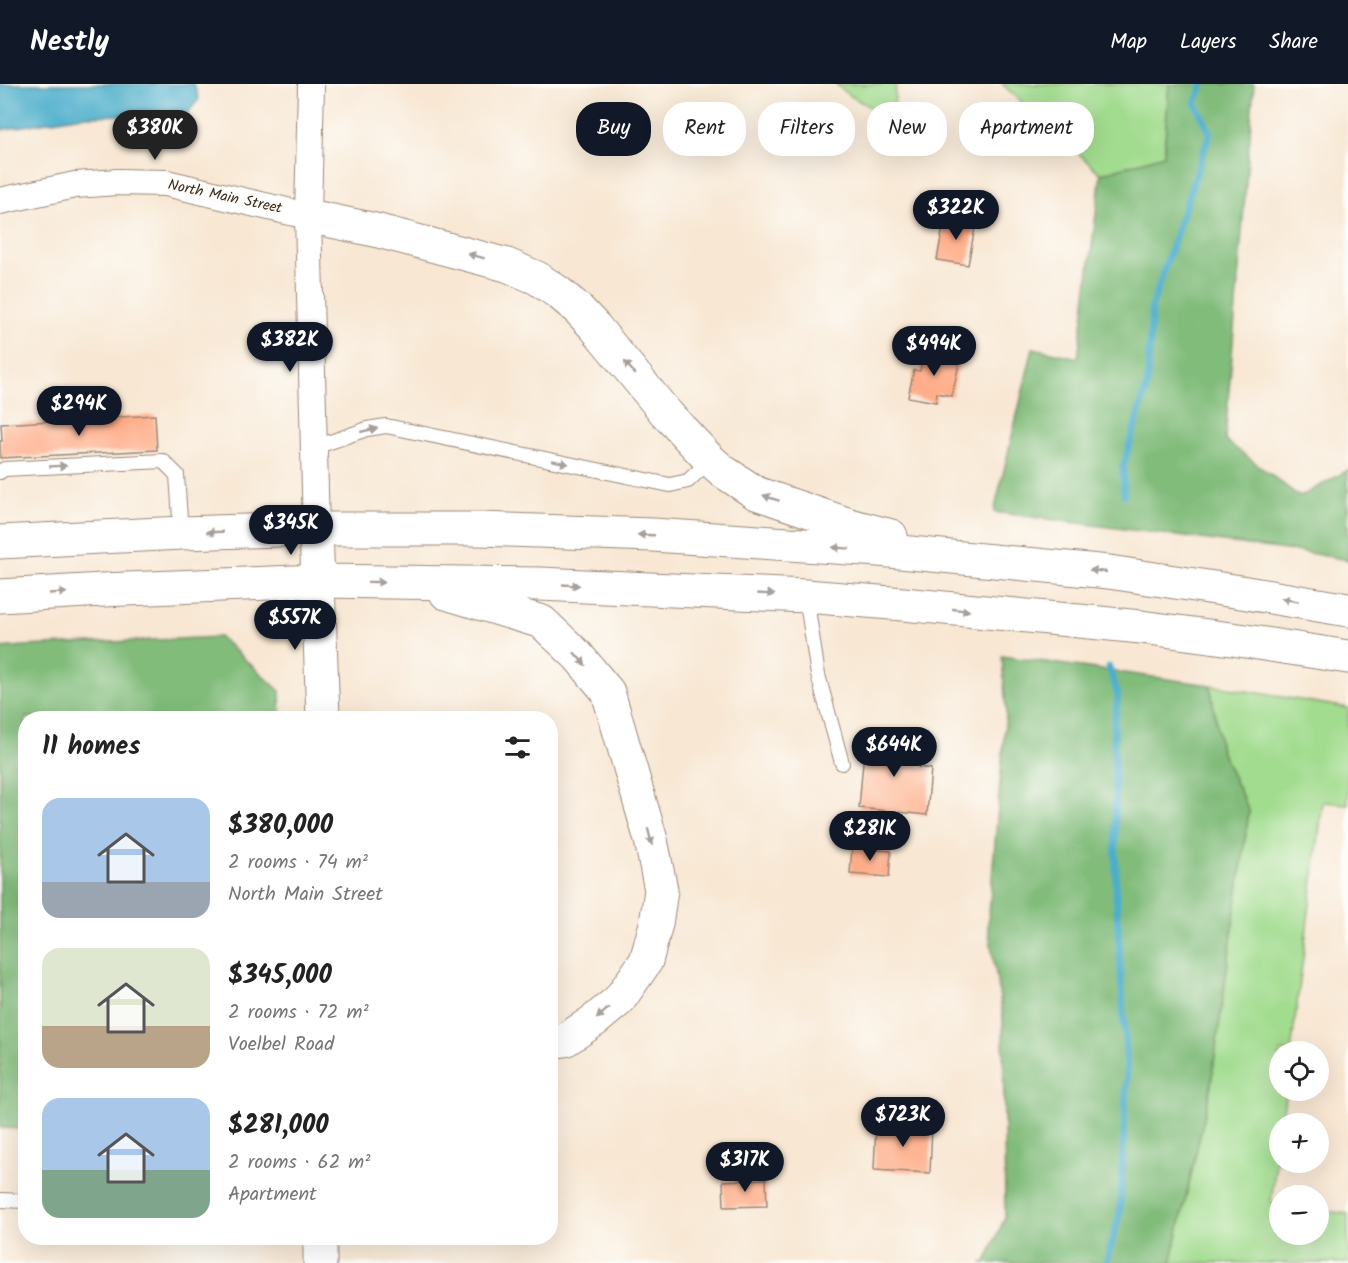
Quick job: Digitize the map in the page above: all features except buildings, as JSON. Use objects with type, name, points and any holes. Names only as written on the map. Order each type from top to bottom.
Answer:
[{"type":"main road","points":[[308,216],[375,230],[507,265],[537,278],[560,292],[578,309],[710,460],[756,493],[853,526],[989,561]]},
{"type":"main road","points":[[316,529],[323,711]]},
{"type":"main road","points":[[0,542],[316,529],[479,529],[653,535],[879,550],[1109,572],[1241,591],[1348,610]]},
{"type":"main road","points":[[0,596],[318,581],[540,584],[903,604],[1141,627],[1348,657]]},
{"type":"main road","points":[[416,583],[542,622],[578,656],[608,692],[653,850],[661,890],[656,924],[646,961],[619,1000],[595,1020],[565,1040],[558,1041]]},
{"type":"main road","points":[[320,1245],[320,1263]]},
{"type":"street","points":[[311,84],[308,216],[316,529]]},
{"type":"street","name":"North Main Street","points":[[0,201],[75,185],[117,182],[166,183],[308,216]]},
{"type":"lane","points":[[313,448],[367,429],[386,426],[670,485],[688,481],[710,460]]},
{"type":"lane","points":[[0,472],[4,469],[163,461],[177,475],[181,533]]},
{"type":"lane","points":[[806,597],[818,675],[842,763]]},
{"type":"lane","points":[[0,1200],[18,1201]]},
{"type":"green space","points":[[836,84],[896,84],[894,102],[867,102],[867,105],[847,94]]},
{"type":"green space","points":[[1002,84],[1169,84],[1164,155],[1101,174],[1081,156],[1094,156],[1094,102],[1022,102]]},
{"type":"green space","points":[[1169,84],[1254,84],[1225,440],[1300,497],[1348,470],[1348,560],[994,512],[1033,348],[1078,358],[1101,174],[1164,155]]},
{"type":"green space","points":[[220,637],[280,691],[281,711],[18,711],[18,1129],[0,1128],[0,648]]},
{"type":"green space","points":[[1002,656],[1210,685],[1221,751],[1249,811],[1210,1091],[1171,1263],[981,1263],[986,1262],[1005,1217],[1003,1017],[988,926],[1006,712]]},
{"type":"green space","points":[[1210,685],[1348,708],[1348,804],[1323,802],[1292,1041],[1269,1041],[1269,1101],[1284,1101],[1283,1113],[1269,1113],[1269,1173],[1275,1173],[1273,1185],[1269,1185],[1269,1245],[1329,1245],[1329,1211],[1348,1214],[1348,1263],[1171,1263],[1210,1091],[1249,811],[1221,751]]},
{"type":"water","points":[[0,84],[194,84],[199,99],[187,114],[82,116],[0,130]]},
{"type":"waterway","points":[[1124,495],[1123,467],[1147,385],[1152,306],[1210,132],[1195,103],[1203,84]]},
{"type":"waterway","points":[[1106,1263],[1120,1213],[1127,1071],[1116,893],[1114,723],[1118,696],[1109,667]]}]
